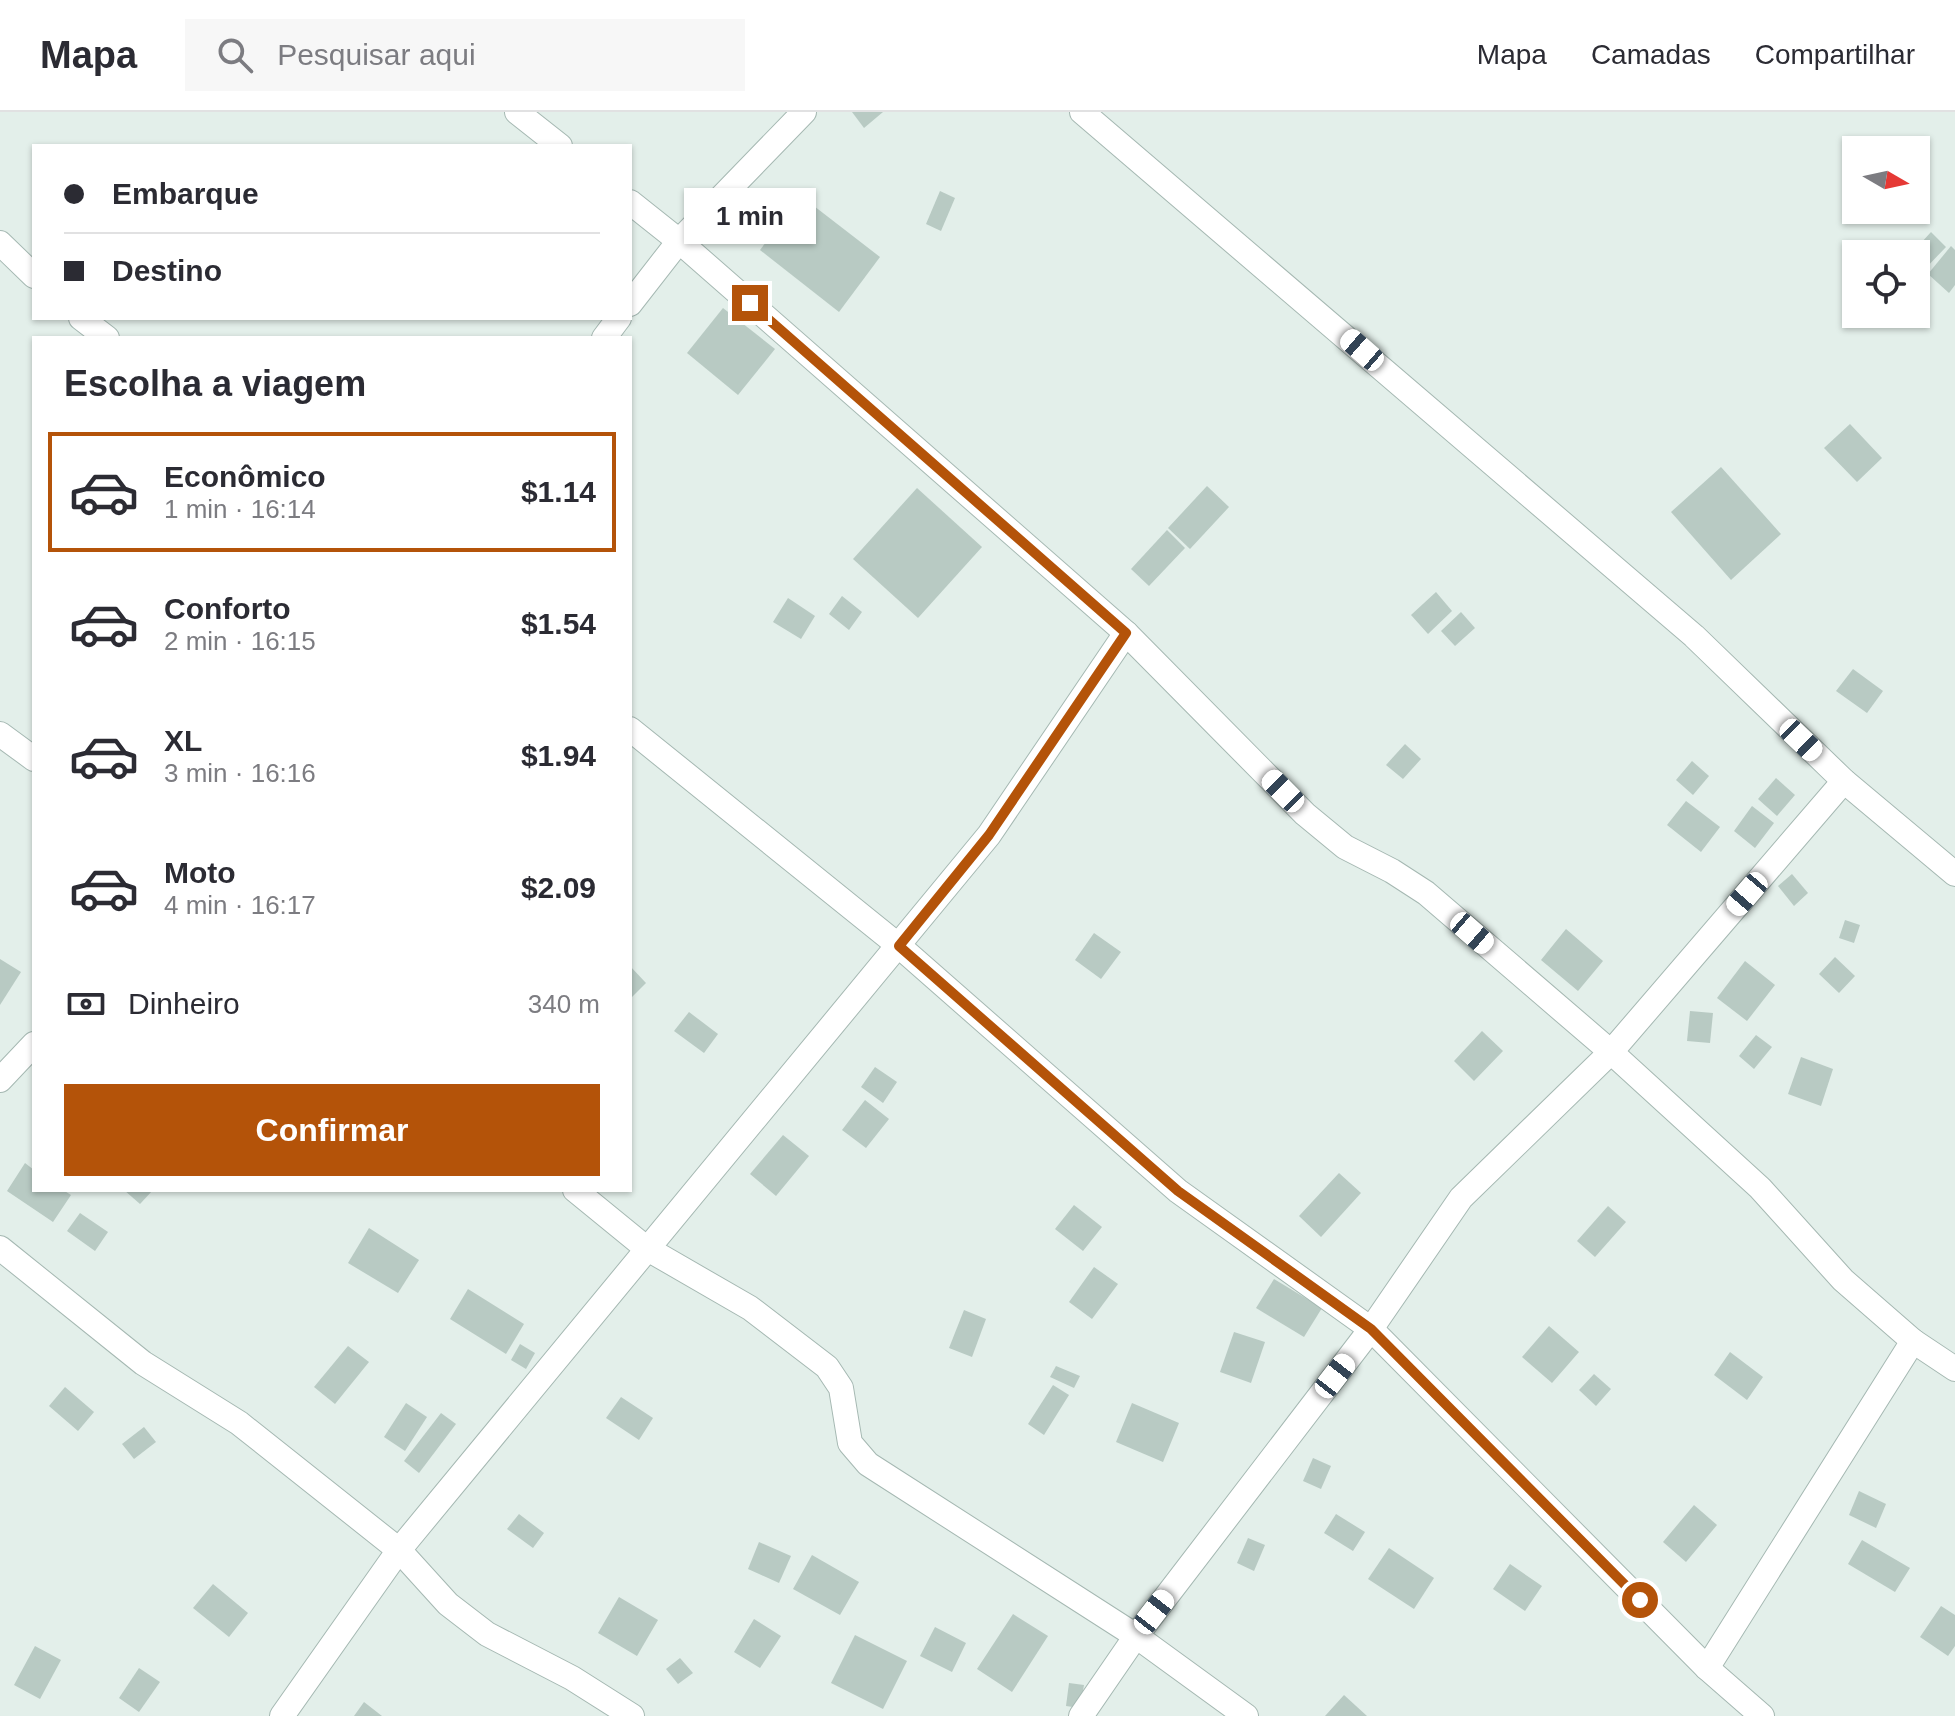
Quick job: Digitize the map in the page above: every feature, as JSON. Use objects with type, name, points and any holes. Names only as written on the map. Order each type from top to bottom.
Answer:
[{"type":"street","points":[[517,112],[557,144]]},
{"type":"street","points":[[632,301],[679,241],[804,112]]},
{"type":"street","points":[[1082,112],[1694,636],[1844,781],[1955,874]]},
{"type":"street","points":[[632,204],[679,241],[1126,633],[1305,814],[1345,847],[1426,893],[1611,1052],[1760,1188],[1843,1280],[1913,1341],[1955,1369]]},
{"type":"street","points":[[0,243],[32,274]]},
{"type":"street","points":[[84,320],[104,336]]},
{"type":"street","points":[[282,1716],[399,1550],[989,835],[1126,633]]},
{"type":"street","points":[[632,731],[899,946],[1178,1191],[1371,1329],[1707,1668],[1762,1716]]},
{"type":"street","points":[[0,734],[32,758]]},
{"type":"street","points":[[1081,1716],[1136,1636],[1371,1329],[1461,1198],[1611,1052],[1844,781]]},
{"type":"street","points":[[0,1080],[32,1046]]},
{"type":"street","points":[[577,1192],[646,1248],[750,1308],[827,1367],[841,1388],[850,1443],[868,1464],[1136,1636],[1246,1716]]},
{"type":"street","points":[[0,1248],[143,1363],[239,1423],[399,1550],[448,1604],[487,1634],[572,1678],[632,1716]]},
{"type":"street","points":[[1707,1668],[1913,1341]]},
{"type":"building","points":[[852,112],[883,112],[864,128]]},
{"type":"building","points":[[940,191],[955,198],[941,231],[926,224]]},
{"type":"building","points":[[801,196],[880,257],[839,312],[760,250]]},
{"type":"building","points":[[1931,232],[1946,247],[1930,264],[1930,240],[1924,240]]},
{"type":"building","points":[[1951,246],[1955,250],[1955,285],[1949,293],[1930,276],[1930,272]]},
{"type":"building","points":[[723,308],[775,349],[738,395],[687,353]]},
{"type":"building","points":[[1850,424],[1882,458],[1857,482],[1824,448]]},
{"type":"building","points":[[1721,467],[1781,534],[1731,580],[1671,512]]},
{"type":"building","points":[[1207,486],[1229,507],[1190,549],[1168,528]]},
{"type":"building","points":[[917,488],[982,547],[918,618],[853,559]]},
{"type":"building","points":[[1167,530],[1185,548],[1149,586],[1131,569]]},
{"type":"building","points":[[1436,592],[1452,611],[1428,634],[1411,615]]},
{"type":"building","points":[[842,596],[862,612],[849,630],[829,614]]},
{"type":"building","points":[[788,598],[815,616],[801,639],[773,622]]},
{"type":"building","points":[[1461,612],[1475,628],[1455,646],[1441,631]]},
{"type":"building","points":[[1853,669],[1883,691],[1867,713],[1836,691]]},
{"type":"building","points":[[1405,744],[1421,759],[1403,779],[1386,765]]},
{"type":"building","points":[[1692,761],[1709,776],[1693,795],[1676,780]]},
{"type":"building","points":[[1776,778],[1795,795],[1777,816],[1758,799]]},
{"type":"building","points":[[1686,801],[1720,827],[1701,852],[1667,825]]},
{"type":"building","points":[[1752,806],[1774,823],[1755,848],[1734,831]]},
{"type":"building","points":[[1792,874],[1808,893],[1794,906],[1778,886]]},
{"type":"building","points":[[1845,920],[1860,925],[1854,943],[1839,938]]},
{"type":"building","points":[[1566,929],[1603,961],[1578,991],[1541,960]]},
{"type":"building","points":[[1094,933],[1121,952],[1101,979],[1075,960]]},
{"type":"building","points":[[1835,957],[1855,976],[1839,993],[1819,974]]},
{"type":"building","points":[[0,959],[21,972],[0,1005]]},
{"type":"building","points":[[1745,961],[1775,985],[1747,1021],[1717,998]]},
{"type":"building","points":[[632,968],[646,983],[632,997]]},
{"type":"building","points":[[1690,1011],[1713,1013],[1710,1043],[1687,1041]]},
{"type":"building","points":[[689,1012],[718,1034],[704,1053],[674,1031]]},
{"type":"building","points":[[1482,1031],[1503,1051],[1474,1081],[1454,1061]]},
{"type":"building","points":[[1756,1035],[1772,1047],[1754,1069],[1739,1056]]},
{"type":"building","points":[[1801,1057],[1833,1069],[1821,1106],[1788,1094]]},
{"type":"building","points":[[875,1067],[897,1082],[883,1103],[861,1087]]},
{"type":"building","points":[[865,1100],[889,1119],[866,1148],[842,1130]]},
{"type":"building","points":[[783,1135],[809,1156],[776,1196],[750,1174]]},
{"type":"building","points":[[25,1163],[32,1168],[32,1192],[66,1192],[71,1195],[53,1222],[7,1191]]},
{"type":"building","points":[[1339,1173],[1361,1193],[1321,1237],[1299,1216]]},
{"type":"building","points":[[126,1192],[151,1192],[140,1204]]},
{"type":"building","points":[[1074,1205],[1102,1227],[1083,1251],[1055,1229]]},
{"type":"building","points":[[1608,1206],[1626,1222],[1595,1257],[1577,1241]]},
{"type":"building","points":[[80,1213],[108,1232],[95,1251],[67,1231]]},
{"type":"building","points":[[369,1228],[419,1260],[398,1293],[348,1263]]},
{"type":"building","points":[[1094,1267],[1118,1284],[1092,1319],[1069,1302]]},
{"type":"building","points":[[1274,1279],[1322,1308],[1304,1337],[1256,1308]]},
{"type":"building","points":[[468,1289],[524,1324],[506,1354],[450,1319]]},
{"type":"building","points":[[964,1310],[986,1319],[972,1357],[949,1348]]},
{"type":"building","points":[[1549,1326],[1579,1352],[1552,1383],[1522,1357]]},
{"type":"building","points":[[1234,1332],[1265,1342],[1251,1383],[1220,1372]]},
{"type":"building","points":[[520,1344],[535,1353],[526,1369],[511,1360]]},
{"type":"building","points":[[348,1346],[369,1362],[335,1404],[314,1387]]},
{"type":"building","points":[[1730,1352],[1763,1377],[1747,1400],[1714,1375]]},
{"type":"building","points":[[1056,1366],[1080,1376],[1074,1388],[1050,1377]]},
{"type":"building","points":[[1594,1374],[1611,1389],[1596,1406],[1579,1390]]},
{"type":"building","points":[[1053,1385],[1069,1395],[1044,1435],[1028,1424]]},
{"type":"building","points":[[65,1387],[94,1412],[78,1431],[49,1406]]},
{"type":"building","points":[[621,1397],[653,1418],[639,1440],[606,1418]]},
{"type":"building","points":[[406,1403],[427,1417],[405,1451],[384,1437]]},
{"type":"building","points":[[1132,1403],[1179,1423],[1163,1462],[1116,1442]]},
{"type":"building","points":[[441,1413],[456,1424],[419,1473],[404,1461]]},
{"type":"building","points":[[144,1427],[156,1442],[134,1459],[122,1444]]},
{"type":"building","points":[[1313,1458],[1331,1466],[1321,1489],[1303,1481]]},
{"type":"building","points":[[1859,1491],[1886,1504],[1876,1528],[1849,1515]]},
{"type":"building","points":[[1694,1505],[1717,1525],[1686,1562],[1663,1542]]},
{"type":"building","points":[[519,1514],[544,1533],[533,1548],[507,1529]]},
{"type":"building","points":[[1336,1514],[1365,1532],[1353,1551],[1324,1533]]},
{"type":"building","points":[[1248,1538],[1265,1545],[1254,1571],[1237,1563]]},
{"type":"building","points":[[1862,1540],[1910,1568],[1895,1592],[1848,1564]]},
{"type":"building","points":[[759,1542],[791,1556],[779,1583],[748,1569]]},
{"type":"building","points":[[1389,1548],[1434,1578],[1414,1609],[1368,1579]]},
{"type":"building","points":[[812,1555],[859,1582],[840,1615],[793,1589]]},
{"type":"building","points":[[1510,1564],[1542,1586],[1525,1611],[1493,1589]]},
{"type":"building","points":[[213,1584],[248,1613],[229,1637],[193,1608]]},
{"type":"building","points":[[619,1597],[658,1620],[637,1656],[598,1633]]},
{"type":"building","points":[[1941,1606],[1955,1615],[1955,1646],[1948,1656],[1920,1637]]},
{"type":"building","points":[[1013,1614],[1048,1636],[1012,1692],[977,1669]]},
{"type":"building","points":[[754,1619],[781,1636],[760,1668],[734,1652]]},
{"type":"building","points":[[935,1627],[966,1643],[952,1672],[920,1656]]},
{"type":"building","points":[[855,1635],[907,1661],[883,1709],[831,1683]]},
{"type":"building","points":[[35,1646],[61,1660],[40,1699],[14,1685]]},
{"type":"building","points":[[680,1658],[693,1673],[678,1684],[666,1669]]},
{"type":"building","points":[[139,1668],[160,1682],[139,1712],[119,1698]]},
{"type":"building","points":[[1069,1683],[1084,1685],[1080,1708],[1066,1706]]},
{"type":"building","points":[[1344,1695],[1367,1716],[1325,1716]]},
{"type":"building","points":[[364,1702],[382,1716],[354,1716]]},
{"type":"route","points":[[750,303],[1126,633],[989,835],[899,946],[1178,1191],[1371,1329],[1640,1600]]}]
